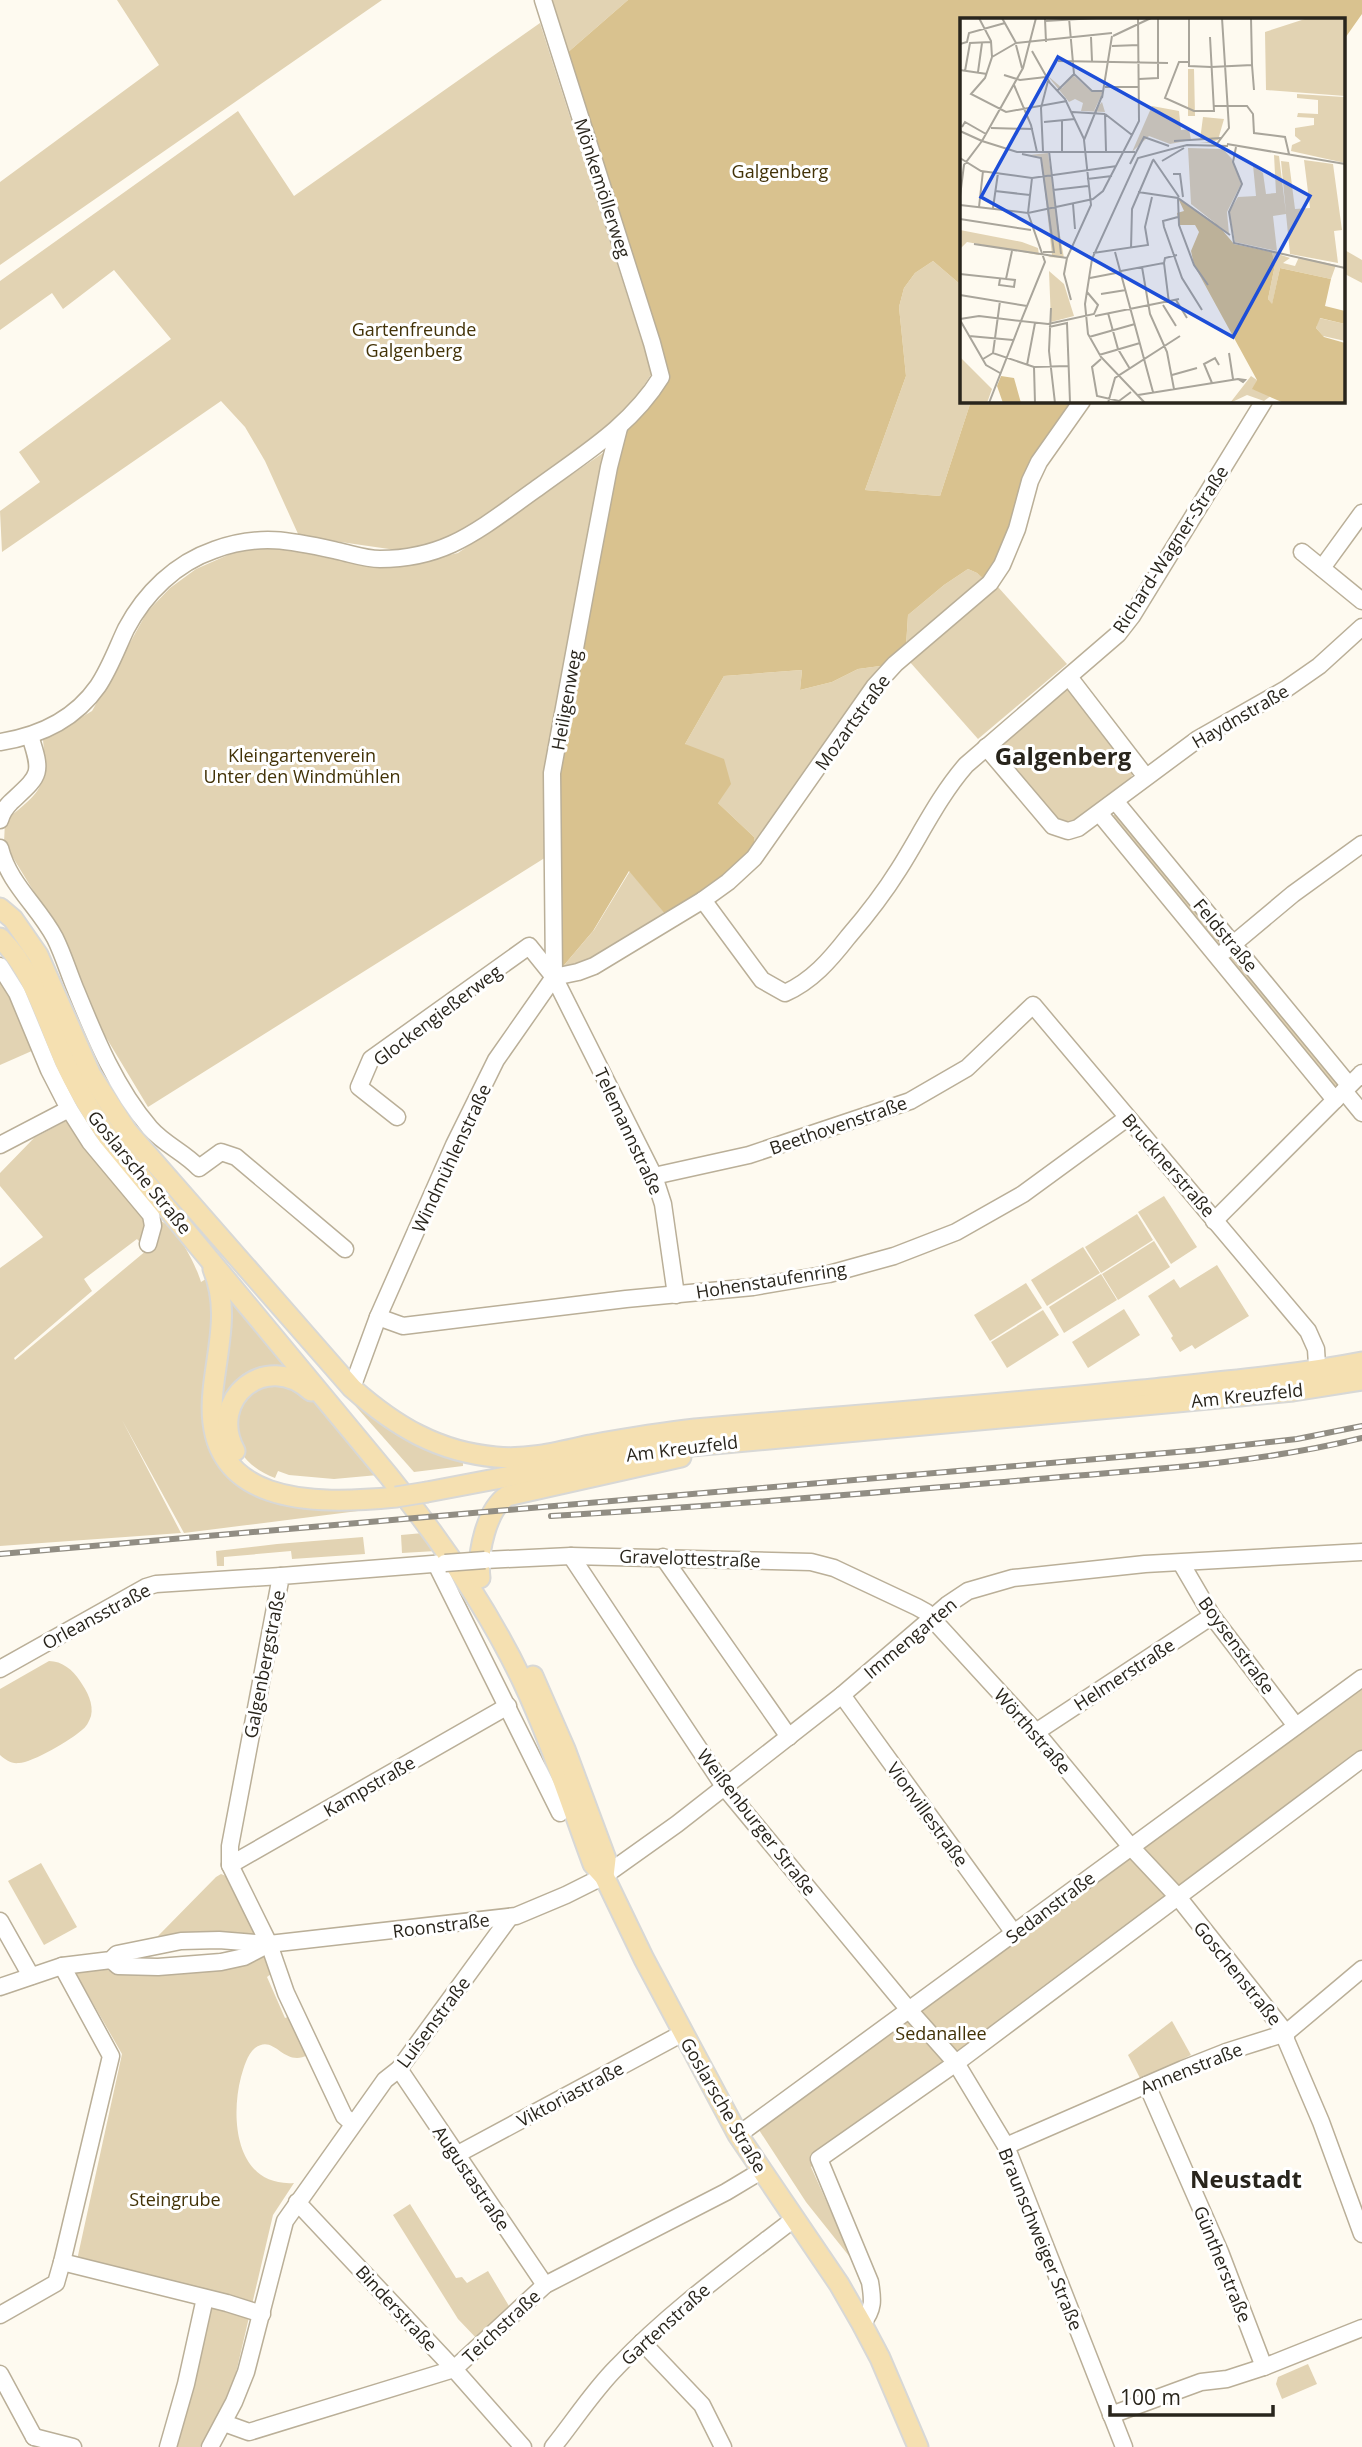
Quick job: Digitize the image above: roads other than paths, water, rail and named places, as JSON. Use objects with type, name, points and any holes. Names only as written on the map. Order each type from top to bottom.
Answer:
[{"type":"main road","points":[[0,899],[7,914],[38,955],[101,1094],[149,1158],[195,1209],[201,1225],[247,1291],[450,1555],[522,1679],[593,1864],[604,1875]]},
{"type":"main road","name":"Goslarsche Straße","points":[[0,938],[30,981],[69,1072],[108,1137],[341,1417]]},
{"type":"main road","name":"Am Kreuzfeld","points":[[195,1209],[352,1388],[390,1420],[424,1440],[477,1454],[530,1458],[691,1430],[1013,1403],[1232,1381],[1318,1378],[1362,1380]]},
{"type":"main road","points":[[207,1255],[220,1290],[222,1311],[212,1418],[218,1443],[228,1464],[253,1484],[290,1497],[331,1501],[393,1482]]},
{"type":"main road","name":"Am Kreuzfeld","points":[[423,1487],[648,1450],[1177,1402],[1318,1378],[1362,1362]]},
{"type":"main road","points":[[483,1569],[444,1525],[393,1482],[341,1417],[296,1379],[271,1375],[252,1382],[236,1397],[228,1416],[233,1449],[242,1461],[257,1473],[276,1482],[298,1487],[323,1488],[393,1482],[423,1487],[530,1458]]},
{"type":"main road","points":[[604,1875],[606,1859],[544,1698],[483,1569],[481,1559],[488,1521],[495,1507],[507,1496],[695,1455],[738,1441]]},
{"type":"main road","name":"Goslarsche Straße","points":[[604,1875],[683,2033],[738,2134],[839,2284],[862,2324],[880,2358],[918,2447]]},
{"type":"street","name":"Mönkemöllerweg","points":[[543,0],[638,296],[661,377],[648,398],[620,428]]},
{"type":"street","name":"Mozartstraße","points":[[554,977],[594,966],[703,900],[754,858],[874,687],[888,671],[990,583],[1002,565],[1017,529],[1038,462],[1081,402]]},
{"type":"street","name":"Richard-Wagner-Straße","points":[[703,900],[762,981],[785,993],[802,985],[827,963],[898,872],[952,781],[986,747],[1118,634],[1263,402]]},
{"type":"street","points":[[0,742],[30,736],[64,719],[82,704],[97,686],[126,629],[147,597],[166,577],[190,561],[212,550],[259,539],[292,541],[377,559],[431,552],[470,535],[620,428]]},
{"type":"street","name":"Heiligenweg","points":[[554,977],[552,773],[609,467],[620,428]]},
{"type":"street","points":[[1322,568],[1362,513]]},
{"type":"street","points":[[1302,552],[1362,601]]},
{"type":"street","name":"Haydnstraße","points":[[1116,802],[1198,739],[1308,674],[1362,627]]},
{"type":"street","points":[[1069,677],[1146,777]]},
{"type":"street","points":[[0,820],[1,813],[35,780],[38,767],[30,736]]},
{"type":"street","points":[[986,747],[1052,826],[1068,831],[1078,828],[1116,802]]},
{"type":"street","name":"Feldstraße","points":[[1116,802],[1233,944],[1342,1092]]},
{"type":"street","name":"Feldstraße","points":[[1100,814],[1218,957],[1362,1113]]},
{"type":"street","points":[[1218,957],[1293,894],[1362,844]]},
{"type":"street","points":[[0,848],[7,870],[16,885],[41,916],[55,939],[111,1071],[141,1116],[170,1147]]},
{"type":"street","name":"Glockengießerweg","points":[[397,1117],[359,1087],[371,1059],[528,946],[554,977]]},
{"type":"street","points":[[0,966],[17,993],[69,1109],[90,1142],[151,1215],[153,1226],[148,1244]]},
{"type":"street","name":"Telemannstraße","points":[[554,977],[654,1176],[663,1204],[676,1295]]},
{"type":"street","name":"Windmühlenstraße","points":[[352,1388],[378,1317],[454,1145],[496,1060],[554,977]]},
{"type":"street","name":"Brucknerstraße","points":[[1033,1005],[1214,1222],[1362,1073]]},
{"type":"street","name":"Beethovenstraße","points":[[654,1176],[750,1154],[910,1101],[967,1068],[1033,1005]]},
{"type":"street","points":[[0,1145],[69,1109]]},
{"type":"street","name":"Hohenstaufenring","points":[[378,1317],[403,1326],[626,1299],[753,1287],[829,1274],[894,1256],[956,1232],[1023,1194],[1127,1118]]},
{"type":"street","points":[[149,1158],[170,1147],[177,1148],[199,1168],[221,1152],[229,1153],[345,1249]]},
{"type":"street","points":[[1214,1222],[1308,1331],[1316,1349],[1318,1378]]},
{"type":"street","name":"Immengarten","points":[[604,1875],[725,1788],[968,1591],[1013,1578],[1145,1564],[1362,1552]]},
{"type":"street","name":"Gravelottestraße","points":[[440,1564],[483,1569],[571,1556],[820,1563],[917,1606],[932,1618]]},
{"type":"street","name":"Weißenburger Straße","points":[[571,1556],[725,1788],[909,2010]]},
{"type":"street","points":[[663,1557],[789,1737]]},
{"type":"street","name":"Boysenstraße","points":[[1181,1563],[1212,1616],[1296,1726]]},
{"type":"street","points":[[440,1564],[560,1814]]},
{"type":"street","name":"Galgenbergstraße","points":[[230,1865],[230,1846],[281,1576],[440,1564]]},
{"type":"street","name":"Orleansstraße","points":[[0,1669],[146,1587],[168,1583],[281,1576]]},
{"type":"street","name":"Helmerstraße","points":[[1036,1732],[1212,1616]]},
{"type":"street","name":"Wörthstraße","points":[[932,1618],[1036,1732],[1131,1847]]},
{"type":"street","name":"Sedanstraße","points":[[738,2134],[1362,1678]]},
{"type":"street","name":"Vionvillestraße","points":[[842,1695],[1014,1933]]},
{"type":"street","name":"Kampstraße","points":[[230,1865],[508,1706]]},
{"type":"street","points":[[862,2324],[872,2312],[874,2301],[870,2282],[819,2159],[956,2063],[1362,1759]]},
{"type":"street","name":"Goschenstraße","points":[[1131,1847],[1178,1897],[1286,2033],[1286,2040],[1321,2122],[1362,2234]]},
{"type":"street","points":[[210,2447],[246,2372],[285,2221],[353,2124],[344,2116],[286,1993],[269,1944],[230,1865]]},
{"type":"street","name":"Roonstraße","points":[[269,1944],[510,1917],[566,1895],[604,1875]]},
{"type":"street","name":"Luisenstraße","points":[[353,2124],[385,2080],[399,2069],[510,1917]]},
{"type":"street","points":[[0,1921],[31,1976]]},
{"type":"street","points":[[0,1987],[62,1966],[111,1960],[117,1954],[181,1941],[219,1940],[269,1944]]},
{"type":"street","points":[[111,1960],[118,1966],[158,1967],[221,1962],[244,1957],[269,1944]]},
{"type":"street","points":[[0,2315],[55,2283],[111,2056],[62,1966]]},
{"type":"street","name":"Annenstraße","points":[[1006,2146],[1227,2052],[1286,2033],[1362,1969]]},
{"type":"street","name":"Braunschweiger Straße","points":[[909,2010],[956,2063],[1006,2146],[1124,2447]]},
{"type":"street","name":"Viktoriastraße","points":[[456,2155],[683,2033]]},
{"type":"street","name":"Augustastraße","points":[[399,2069],[545,2285]]},
{"type":"street","name":"Güntherstraße","points":[[1146,2085],[1220,2252],[1264,2367]]},
{"type":"street","name":"Teichstraße","points":[[223,2423],[249,2432],[454,2369],[545,2285],[726,2192],[761,2171]]},
{"type":"street","name":"Binderstraße","points":[[297,2202],[454,2369],[523,2447]]},
{"type":"street","name":"Gartenstraße","points":[[553,2447],[615,2369],[642,2342],[702,2290],[794,2219]]},
{"type":"street","points":[[62,2262],[262,2314]]},
{"type":"street","points":[[168,2447],[186,2384],[205,2298]]},
{"type":"street","points":[[1111,2415],[1201,2382],[1216,2381],[1264,2367],[1362,2328]]},
{"type":"street","points":[[642,2342],[702,2405],[723,2447]]},
{"type":"street","points":[[0,2374],[28,2442],[74,2447]]},
{"type":"railway","points":[[0,1554],[1200,1450],[1297,1439],[1362,1426]]},
{"type":"railway","points":[[551,1516],[1237,1461],[1362,1438]]},
{"type":"district","name":"Galgenberg","points":[[1063,755]]},
{"type":"district","name":"Neustadt","points":[[1246,2178]]},
{"type":"park label","name":"Gartenfreunde Galgenberg","points":[[414,339]]},
{"type":"park label","name":"Kleingartenverein Unter den Windmühlen","points":[[302,765]]},
{"type":"park label","name":"Sedanallee","points":[[941,2033]]},
{"type":"park label","name":"Steingrube","points":[[175,2199]]}]
